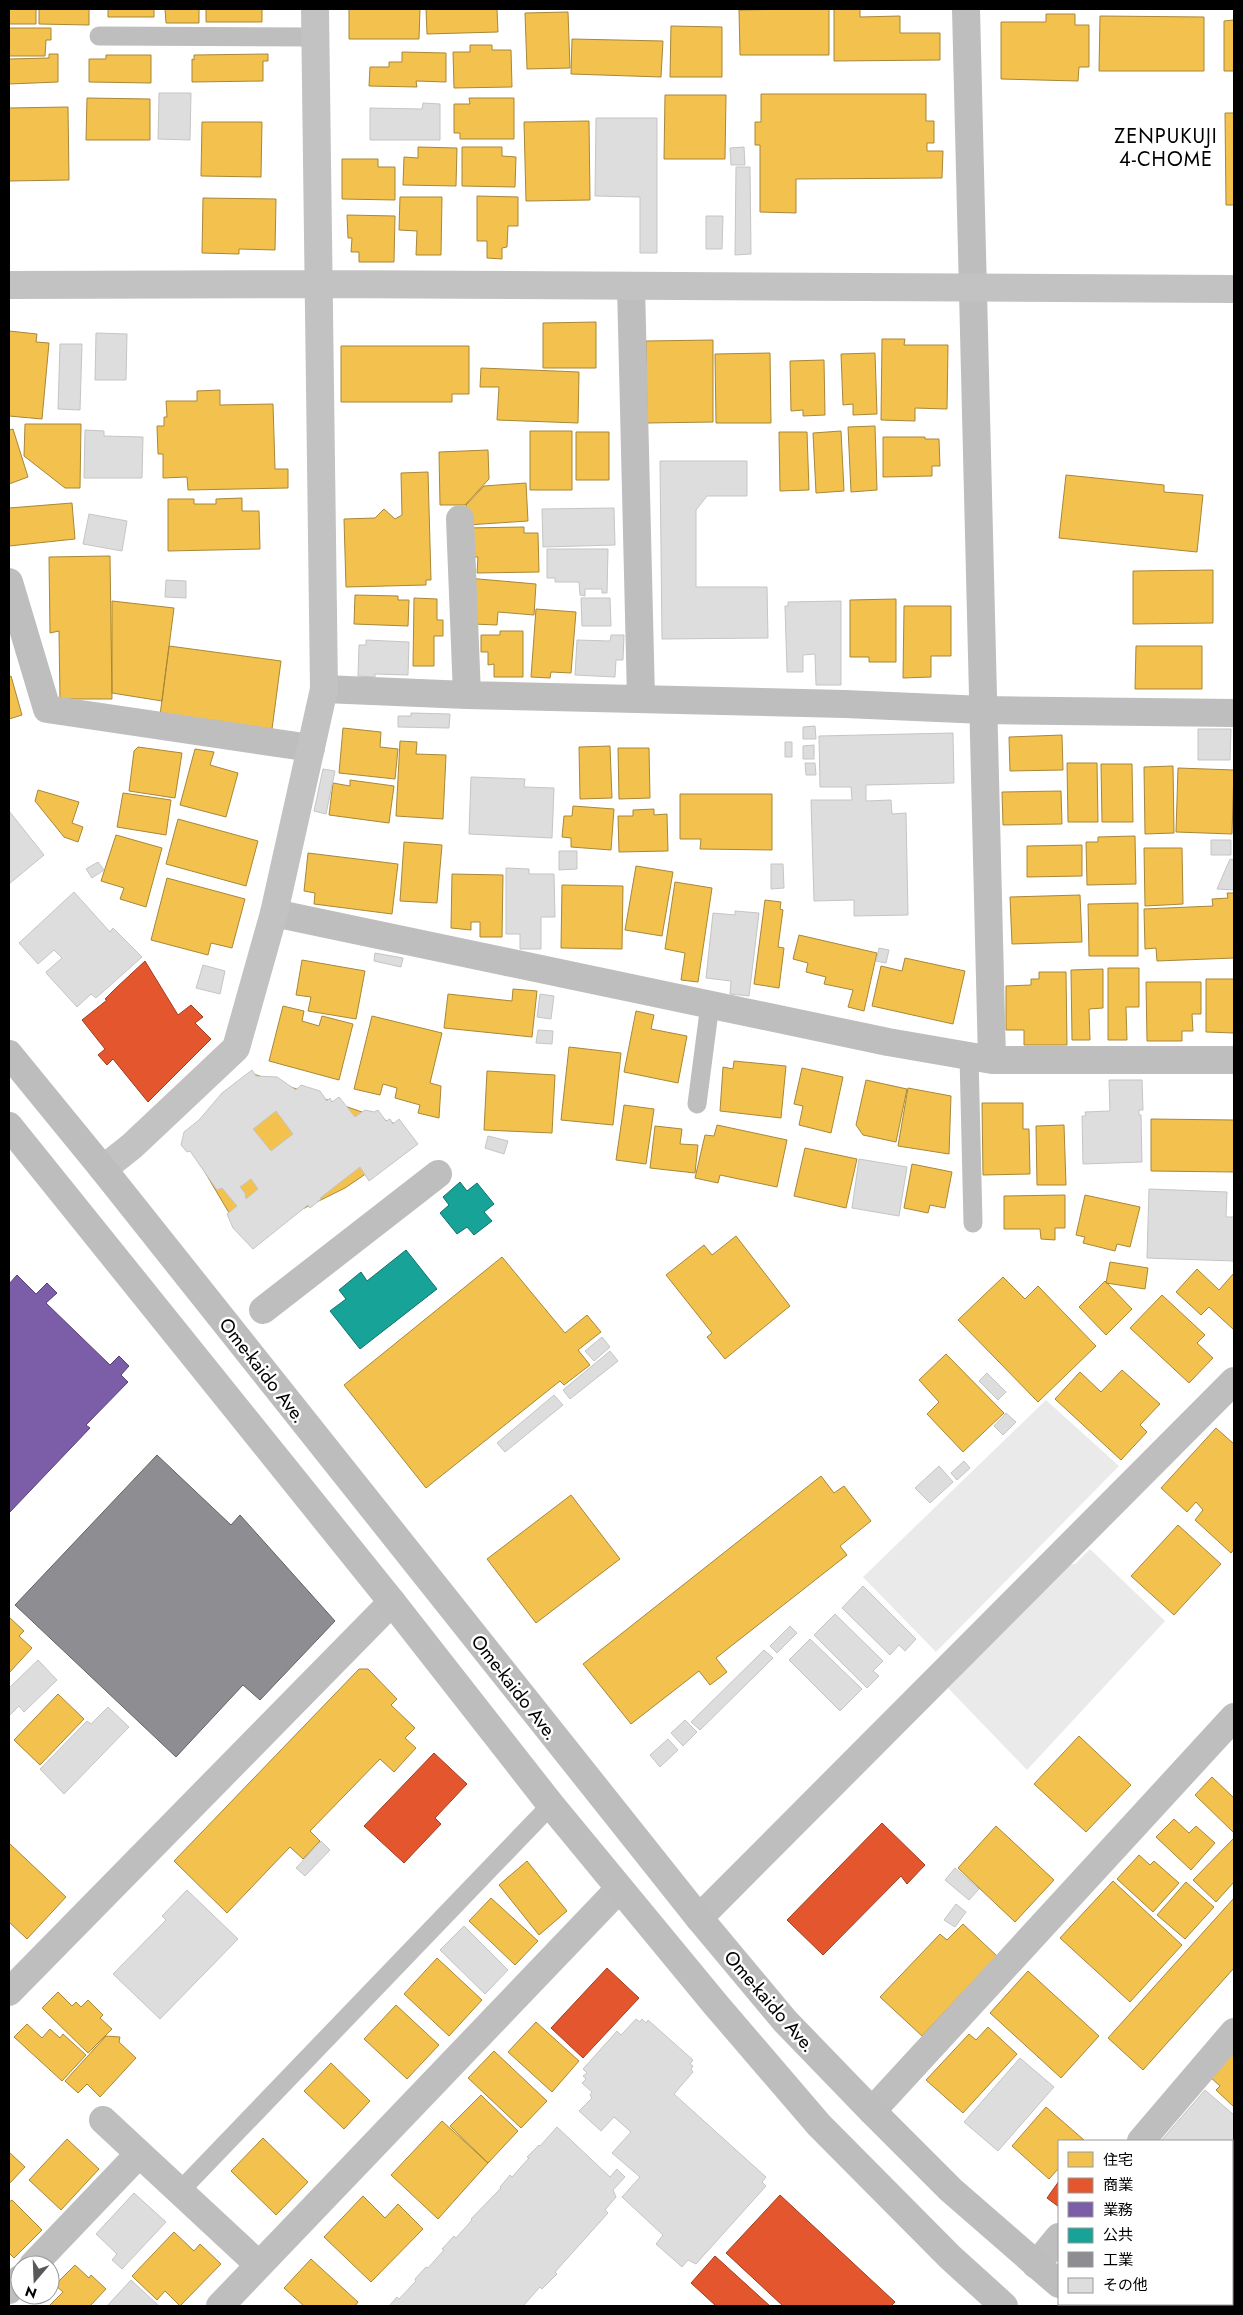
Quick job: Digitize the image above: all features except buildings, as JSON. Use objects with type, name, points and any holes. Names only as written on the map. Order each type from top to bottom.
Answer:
[{"type":"main road","name":"Ome-kaido Ave.","points":[[9,1054],[103,1169],[699,1918],[786,2021],[872,2112],[951,2190],[1058,2283]]},
{"type":"main road","points":[[9,1126],[392,1602],[551,1806],[619,1889],[819,2125],[950,2257],[1004,2306]]},
{"type":"street","points":[[103,1169],[132,1146],[236,1048],[274,912],[324,690],[315,9]]},
{"type":"street","points":[[966,9],[984,710],[981,1058]]},
{"type":"street","points":[[9,285],[318,284],[1234,289]]},
{"type":"street","points":[[631,286],[641,698]]},
{"type":"street","points":[[460,519],[467,696]]},
{"type":"street","points":[[9,582],[47,709],[311,748]]},
{"type":"street","points":[[324,690],[467,696],[641,698],[984,710],[1234,713]]},
{"type":"street","points":[[274,912],[888,1042],[981,1058],[1234,1060]]},
{"type":"street","points":[[263,1310],[438,1174]]},
{"type":"street","points":[[699,1918],[1234,1381]]},
{"type":"street","points":[[9,1992],[392,1602]]},
{"type":"street","points":[[872,2112],[1234,1717]]},
{"type":"street","points":[[220,2306],[619,1889]]},
{"type":"street","points":[[1142,2140],[1234,2032]]},
{"type":"street","points":[[103,2120],[259,2265]]},
{"type":"street","points":[[43,2255],[139,2154]]},
{"type":"street","points":[[1036,2265],[1058,2239]]},
{"type":"lane","points":[[99,36],[315,37]]},
{"type":"lane","points":[[697,1104],[710,1004]]},
{"type":"lane","points":[[973,1223],[981,1058]]},
{"type":"lane","points":[[179,2192],[551,1806]]},
{"type":"shaded area","points":[[1046,1400],[1119,1466],[936,1652],[863,1577]]},
{"type":"shaded area","points":[[1090,1549],[1165,1621],[1027,1770],[948,1688],[1067,1565],[1075,1564]]},
{"type":"district","name":"ZENPUKUJI 4-CHOME","points":[[1166,148]]}]
